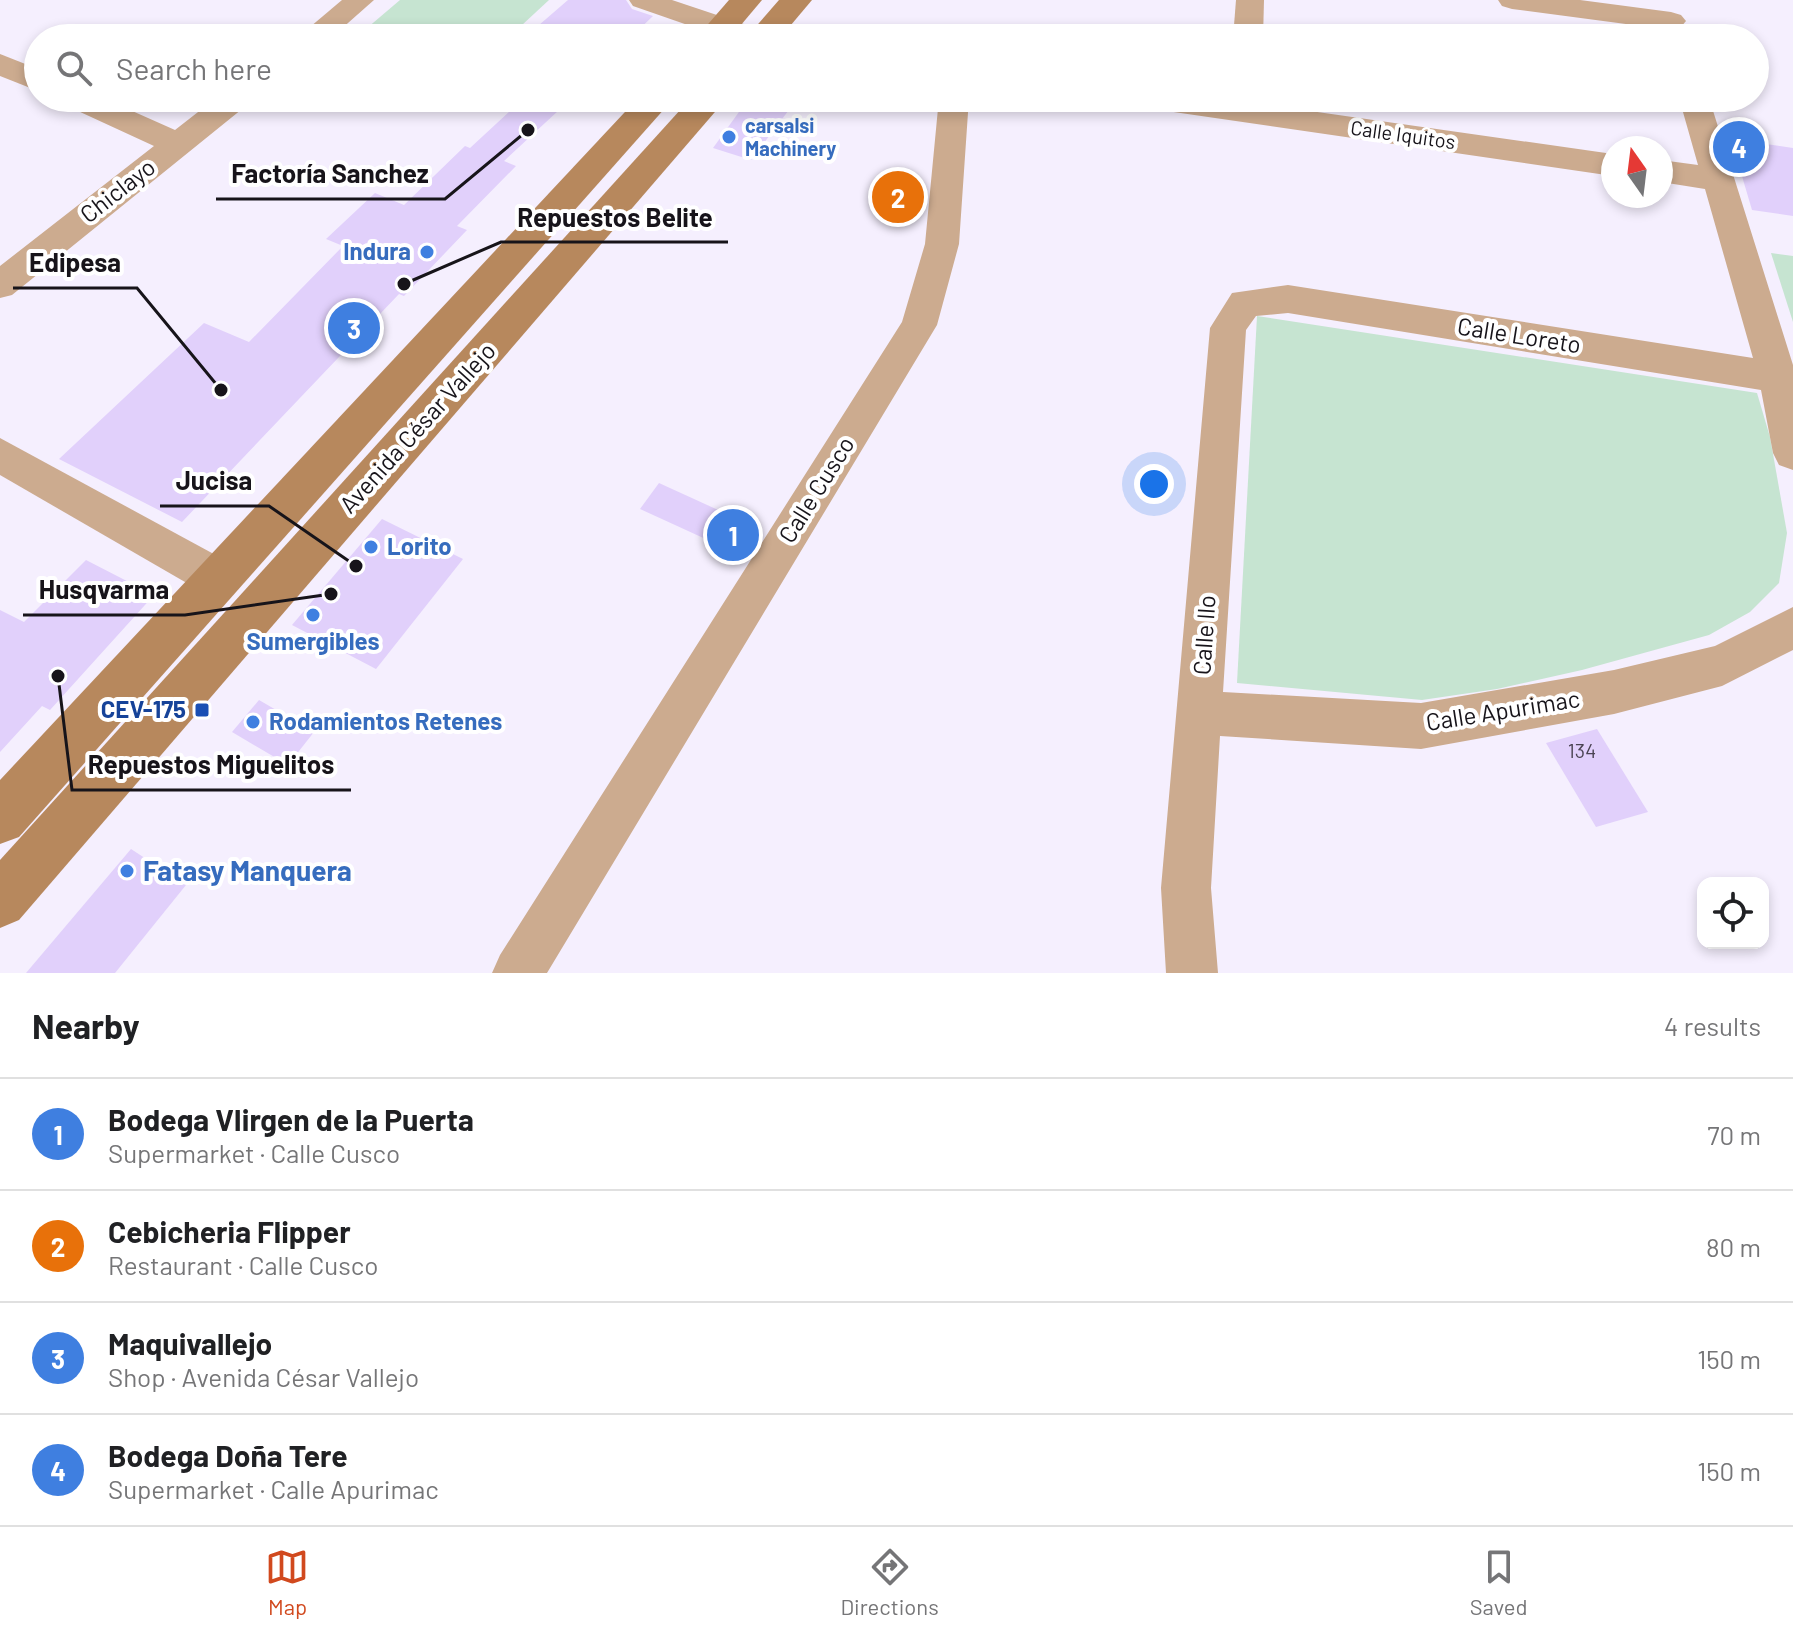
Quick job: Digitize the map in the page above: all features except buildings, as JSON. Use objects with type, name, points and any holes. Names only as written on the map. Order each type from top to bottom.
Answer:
[{"type":"main road","points":[[725,24],[746,0]]},
{"type":"main road","points":[[775,24],[796,0]]},
{"type":"main road","name":"Avenida César Vallejo","points":[[0,818],[644,112]]},
{"type":"main road","name":"Avenida César Vallejo","points":[[0,901],[698,112]]},
{"type":"main road","points":[[310,479],[354,500]]},
{"type":"street","points":[[330,24],[360,0]]},
{"type":"street","points":[[643,0],[697,24]]},
{"type":"street","points":[[1249,24],[1250,0]]},
{"type":"street","points":[[1512,0],[1670,20]]},
{"type":"street","points":[[0,64],[24,75]]},
{"type":"street","points":[[107,112],[178,144]]},
{"type":"street","name":"Chiclayo","points":[[0,285],[218,112]]},
{"type":"street","name":"Calle Cusco","points":[[518,973],[919,325],[942,244],[953,112]]},
{"type":"street","name":"Calle Iquitos","points":[[1289,112],[1601,163]]},
{"type":"street","points":[[1698,112],[1785,378],[1793,453]]},
{"type":"street","points":[[1673,173],[1718,180]]},
{"type":"street","name":"Calle Loreto","points":[[1245,303],[1288,299],[1785,378]]},
{"type":"street","name":"Calle Ilo","points":[[1192,973],[1186,888],[1228,328],[1245,303]]},
{"type":"street","points":[[0,455],[219,579]]},
{"type":"street","name":"Calle Apurimac","points":[[1200,713],[1421,726],[1614,692],[1722,665],[1793,627]]},
{"type":"green space","points":[[400,0],[549,0],[523,24],[372,24]]},
{"type":"green space","points":[[1771,253],[1793,256],[1793,322]]},
{"type":"green space","points":[[1257,316],[1757,393],[1770,437],[1787,533],[1779,583],[1750,612],[1709,635],[1582,670],[1497,689],[1422,700],[1237,683]]},
{"type":"place","name":"Factoría Sanchez","points":[[528,130]]},
{"type":"place","name":"carsalsi Machinery","points":[[729,137]]},
{"type":"place","name":"Bodega Doña Tere","points":[[1739,147]]},
{"type":"place","name":"Cebicheria Flipper","points":[[898,197]]},
{"type":"place","name":"Indura","points":[[427,252]]},
{"type":"place","name":"Repuestos Belite","points":[[404,284]]},
{"type":"place","name":"Maquivallejo","points":[[354,328]]},
{"type":"place","name":"Edipesa","points":[[221,390]]},
{"type":"place","name":"Bodega VIirgen de la Puerta","points":[[733,535]]},
{"type":"place","name":"Lorito","points":[[371,547]]},
{"type":"place","name":"Jucisa","points":[[356,566]]},
{"type":"place","name":"Husqvarma","points":[[331,594]]},
{"type":"place","name":"Sumergibles","points":[[313,615]]},
{"type":"place","name":"Repuestos Miguelitos","points":[[58,676]]},
{"type":"place","name":"CEV-175","points":[[202,710]]},
{"type":"place","name":"Rodamientos Retenes","points":[[253,722]]},
{"type":"place","name":"Fatasy Manquera","points":[[127,871]]}]
